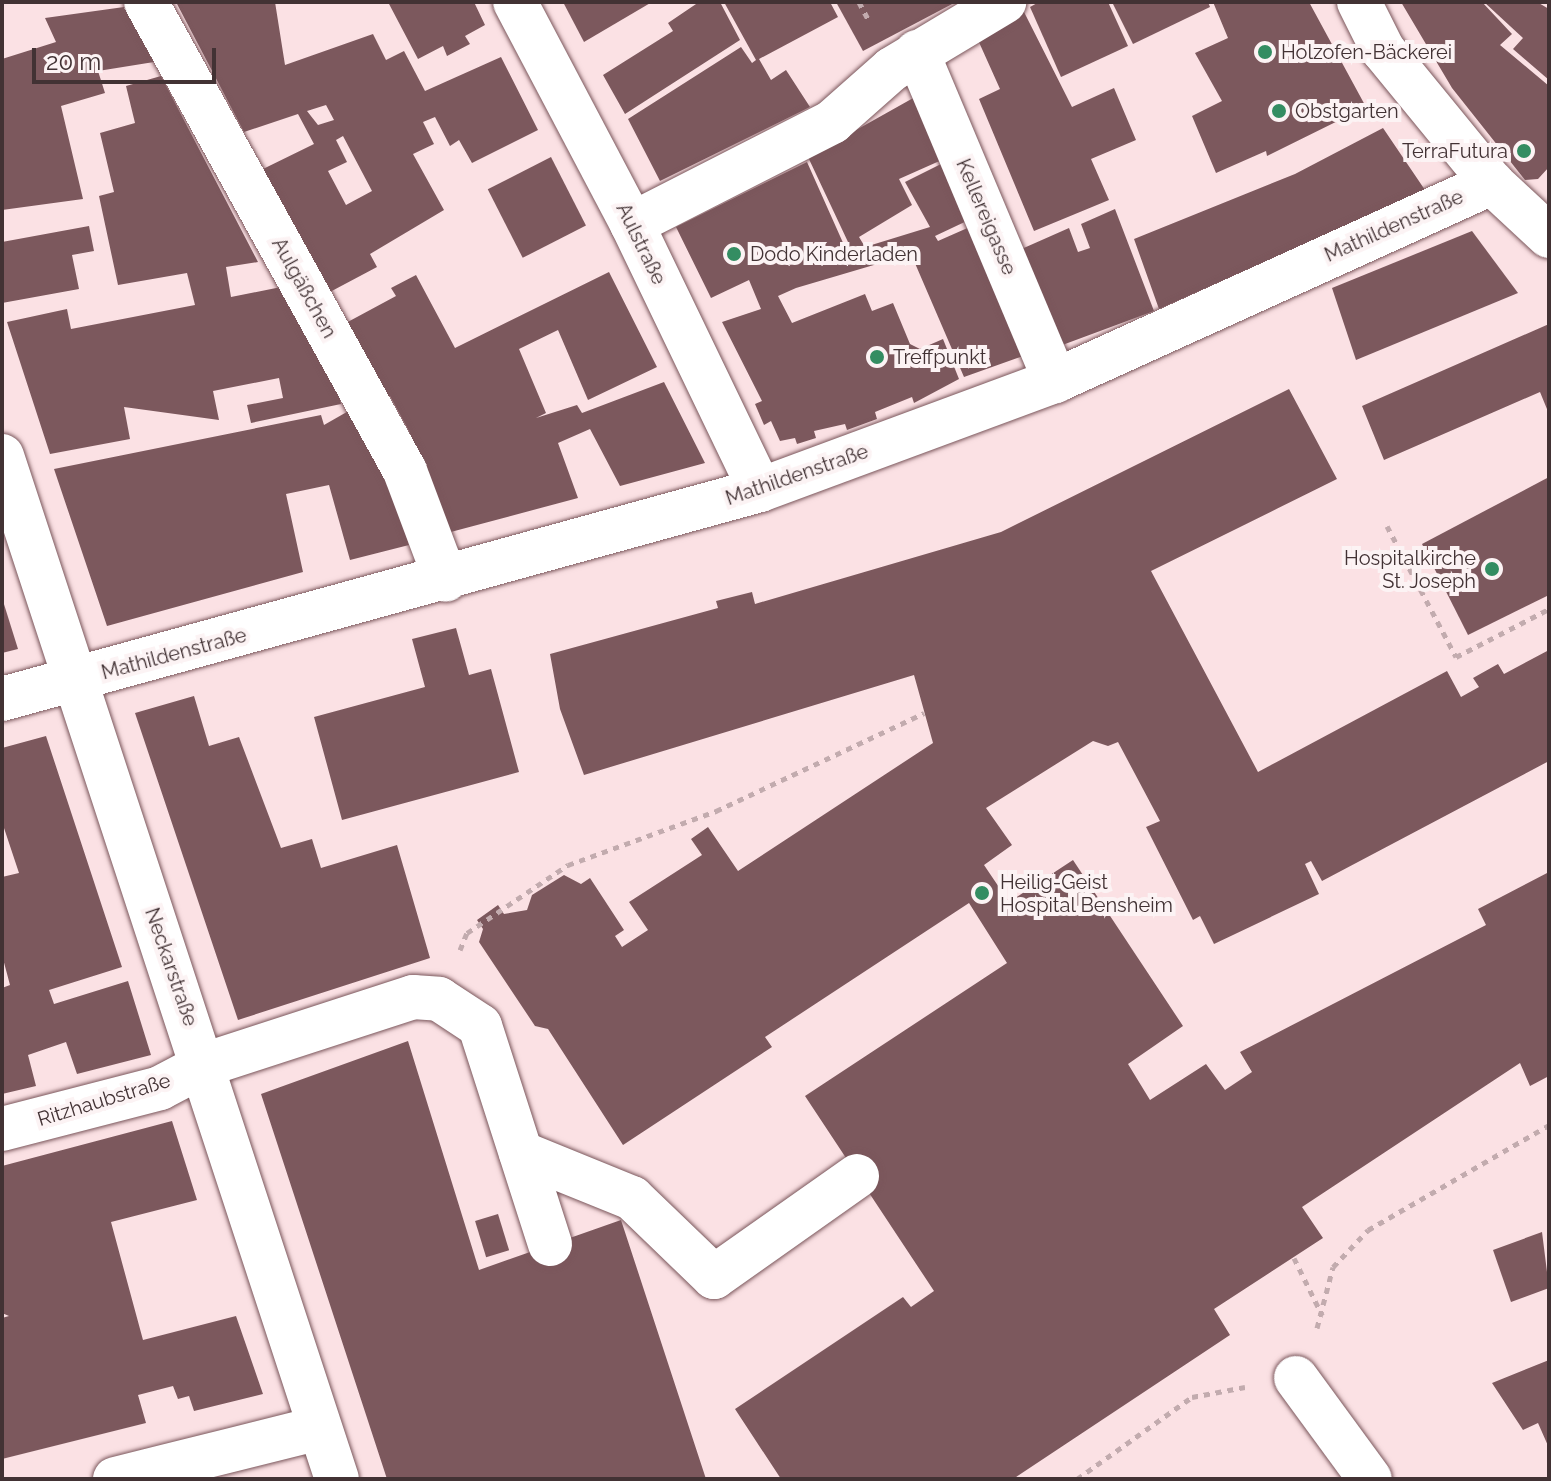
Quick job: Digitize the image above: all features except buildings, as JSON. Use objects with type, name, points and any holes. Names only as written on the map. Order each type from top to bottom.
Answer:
[{"type":"street","name":"Aulgäßchen","points":[[146,2],[405,471],[446,580]]},
{"type":"street","name":"Aulstraße","points":[[515,2],[632,224],[760,490]]},
{"type":"street","points":[[632,224],[832,122],[917,52],[1004,2]]},
{"type":"street","points":[[1359,2],[1383,50],[1492,183],[1548,231]]},
{"type":"street","name":"Kellereigasse","points":[[917,52],[1055,381]]},
{"type":"street","name":"Mathildenstraße","points":[[2,699],[446,580],[760,490],[1055,381],[1492,183]]},
{"type":"street","name":"Neckarstraße","points":[[2,456],[74,681],[204,1065],[337,1479]]},
{"type":"street","name":"Ritzhaubstraße","points":[[2,1129],[160,1088],[204,1065],[413,997],[439,999]]},
{"type":"street","points":[[439,999],[480,1026],[550,1244]]},
{"type":"street","points":[[521,1153],[632,1198],[714,1277],[857,1176]]},
{"type":"street","points":[[1296,1378],[1370,1479]]},
{"type":"street","points":[[115,1479],[319,1428]]},
{"type":"path","points":[[1387,526],[1456,657],[1549,609]]},
{"type":"path","points":[[439,999],[467,933],[568,865],[716,811],[924,713]]},
{"type":"path","points":[[1077,1479],[1192,1397],[1296,1378],[1323,1316],[1333,1267],[1368,1230],[1549,1125]]},
{"type":"path","points":[[1294,1258],[1323,1316]]},
{"type":"place","name":"Holzofen-Bäckerei","points":[[1265,52]]},
{"type":"place","name":"Obstgarten","points":[[1279,111]]},
{"type":"place","name":"TerraFutura","points":[[1524,151]]},
{"type":"place","name":"Dodo Kinderladen","points":[[734,254]]},
{"type":"place","name":"Treffpunkt","points":[[877,357]]},
{"type":"place","name":"Hospitalkirche St. Joseph","points":[[1492,569]]},
{"type":"place","name":"Heilig-Geist Hospital Bensheim","points":[[982,893]]}]
